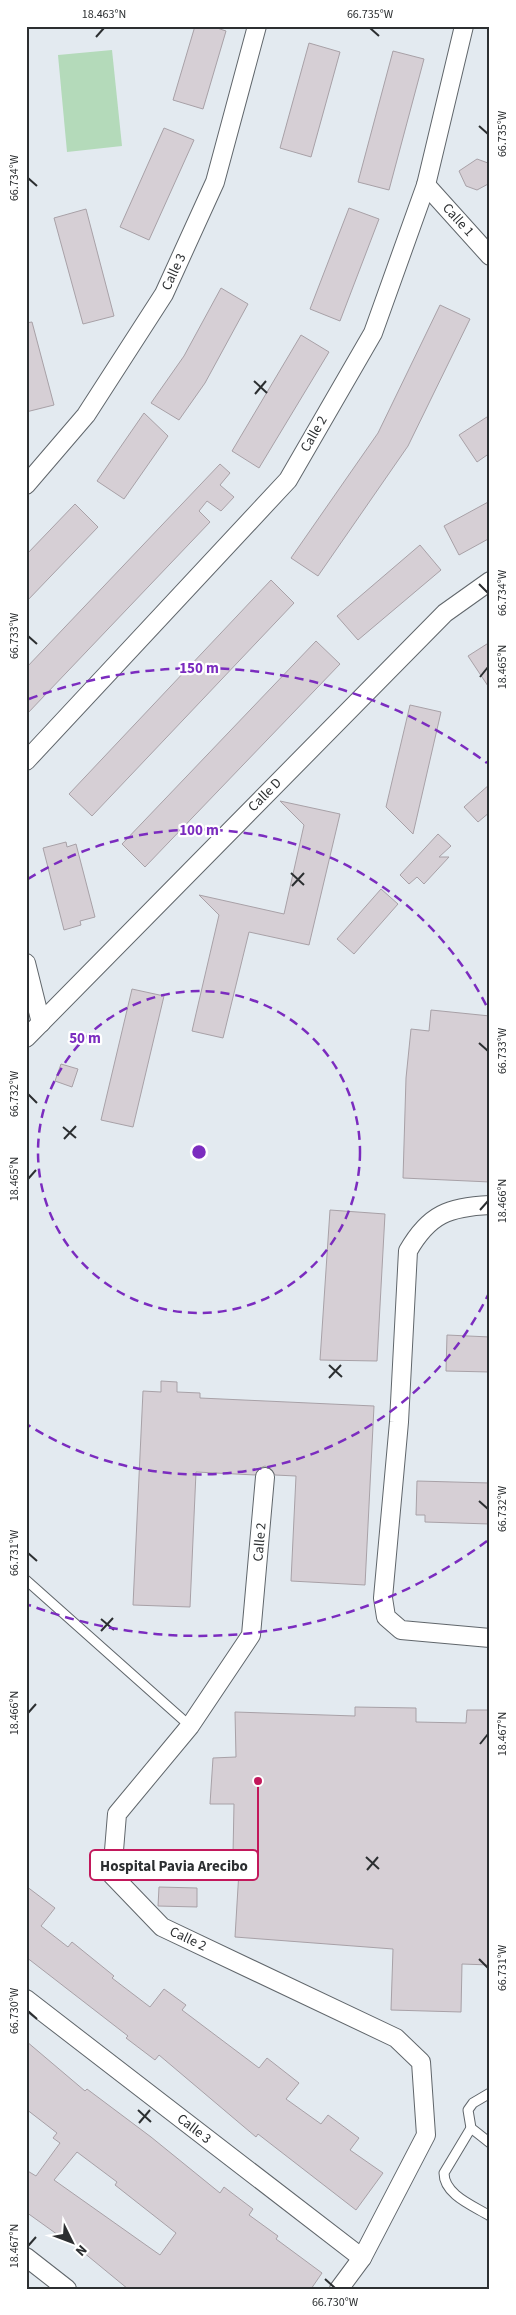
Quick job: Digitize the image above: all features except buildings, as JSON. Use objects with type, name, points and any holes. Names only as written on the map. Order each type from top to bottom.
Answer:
[{"type":"street","name":"Calle 3","points":[[26,485],[86,415],[164,294],[215,182],[257,26]]},
{"type":"street","name":"Calle 2","points":[[26,761],[288,480],[373,333],[426,184],[464,26]]},
{"type":"street","name":"Calle 1","points":[[426,184],[490,256]]},
{"type":"street","name":"Calle D","points":[[26,1038],[445,613],[490,581]]},
{"type":"street","points":[[26,963],[41,1023]]},
{"type":"street","points":[[490,1205],[462,1206],[434,1218],[419,1231],[408,1251],[399,1422],[383,1598],[386,1617],[401,1630],[490,1638]]},
{"type":"street","name":"Calle 2","points":[[265,1476],[251,1635],[190,1726],[117,1814],[112,1875],[162,1927],[396,2038],[421,2062],[426,2135],[362,2258],[338,2289]]},
{"type":"street","name":"Calle 3","points":[[26,1999],[362,2258]]},
{"type":"street","points":[[26,2257],[67,2289]]},
{"type":"lane","points":[[26,1580],[190,1726]]},
{"type":"lane","points":[[490,2093],[473,2103],[468,2110],[471,2128],[444,2173],[444,2181],[450,2190],[490,2216]]},
{"type":"lane","points":[[471,2128],[490,2143]]},
{"type":"green space","points":[[112,50],[122,146],[67,152],[58,55]]},
{"type":"place","name":"Hospital Pavia Arecibo","points":[[258,1781]]}]
